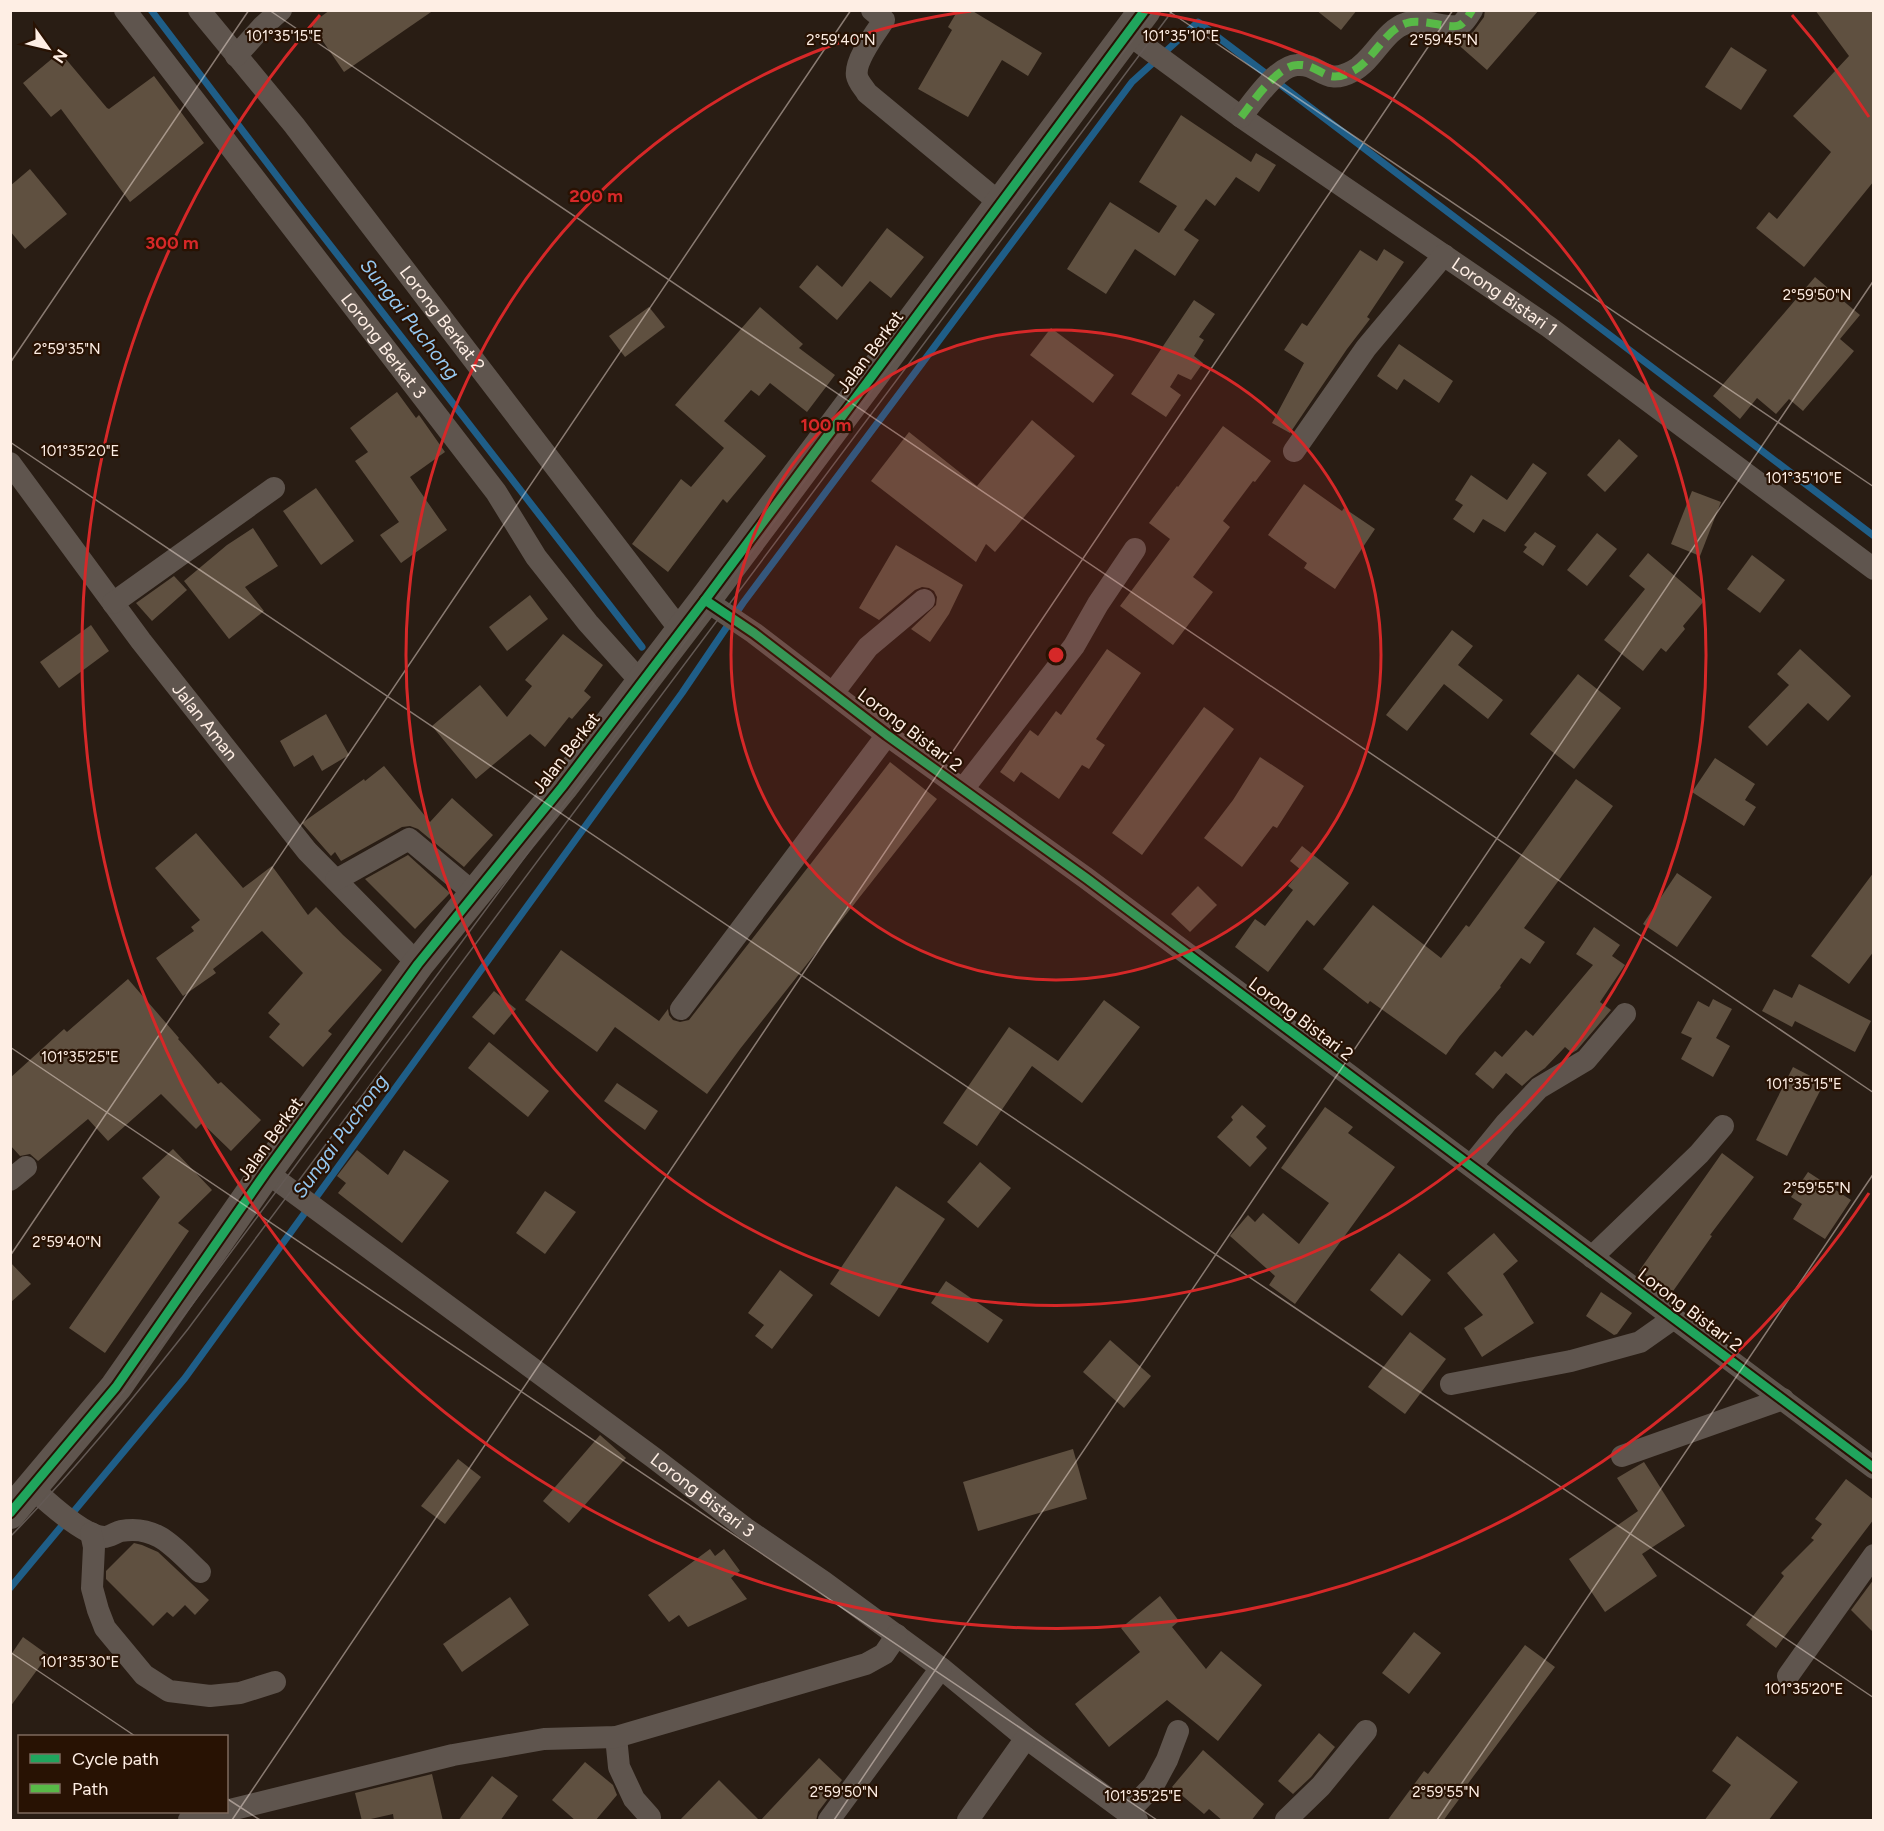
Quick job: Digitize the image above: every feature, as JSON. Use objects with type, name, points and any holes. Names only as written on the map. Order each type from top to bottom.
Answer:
[{"type":"street","name":"Lorong Berkat 3","points":[[125,10],[496,492],[536,557],[588,622],[641,682]]},
{"type":"street","name":"Lorong Berkat 2","points":[[199,10],[294,124],[681,631]]},
{"type":"street","points":[[236,56],[281,10]]},
{"type":"street","points":[[1241,117],[1283,70],[1297,65],[1309,67],[1332,78],[1342,77],[1356,70],[1370,58],[1390,33],[1406,23],[1424,21],[1451,27],[1461,25],[1472,10]]},
{"type":"street","points":[[882,14],[859,63],[857,76],[861,85],[867,93],[1001,204]]},
{"type":"street","name":"Jalan Berkat","points":[[10,1513],[116,1387],[266,1172],[418,964],[562,787],[681,631],[713,605],[1001,204],[1139,30]]},
{"type":"street","name":"Lorong Bistari 1","points":[[1139,30],[1174,68],[1241,117],[1549,327],[1874,569]]},
{"type":"street","points":[[1294,451],[1366,348],[1444,255]]},
{"type":"street","name":"Jalan Aman","points":[[10,463],[113,603],[300,842],[418,964]]},
{"type":"street","points":[[113,603],[274,488]]},
{"type":"street","points":[[963,789],[1074,645],[1135,549]]},
{"type":"street","points":[[833,693],[868,647],[924,600]]},
{"type":"street","name":"Lorong Bistari 2","points":[[713,605],[754,633],[887,735],[1086,878],[1874,1468]]},
{"type":"street","points":[[681,1009],[887,735]]},
{"type":"street","points":[[336,880],[409,839],[475,894]]},
{"type":"street","points":[[1471,1166],[1506,1123],[1539,1088],[1586,1060],[1625,1014]]},
{"type":"street","points":[[1592,1257],[1699,1154],[1723,1126]]},
{"type":"street","name":"Lorong Bistari 3","points":[[266,1172],[654,1458],[745,1528],[777,1548],[897,1635],[1026,1738],[1132,1817]]},
{"type":"street","points":[[1451,1384],[1571,1361],[1640,1342],[1674,1318]]},
{"type":"street","points":[[1622,1456],[1783,1399]]},
{"type":"street","points":[[31,1487],[54,1508],[87,1530],[105,1537],[121,1531],[146,1530],[162,1537],[200,1572]]},
{"type":"street","points":[[87,1530],[94,1547],[92,1588],[101,1619],[105,1628],[144,1675],[169,1691],[210,1696],[240,1693],[275,1682]]},
{"type":"street","points":[[1788,1676],[1874,1555]]},
{"type":"street","points":[[228,1811],[453,1755],[544,1739],[616,1737],[866,1664],[884,1654],[897,1635]]},
{"type":"street","points":[[829,1821],[941,1668]]},
{"type":"street","points":[[1132,1817],[1167,1760],[1178,1731]]},
{"type":"street","points":[[1286,1821],[1321,1786],[1366,1731]]},
{"type":"street","points":[[616,1737],[619,1767],[634,1799],[650,1818]]},
{"type":"street","points":[[968,1821],[1026,1738]]},
{"type":"street","points":[[189,1821],[219,1813]]},
{"type":"building","points":[[330,10],[434,10],[344,72],[311,24]]},
{"type":"building","points":[[958,10],[971,10],[1042,53],[1028,76],[1002,60],[968,117],[918,89],[952,30],[948,27]]},
{"type":"building","points":[[1316,10],[1357,10],[1341,30]]},
{"type":"building","points":[[1485,10],[1539,10],[1487,70],[1454,41],[1473,32],[1484,17]]},
{"type":"building","points":[[1815,10],[1874,10],[1874,181],[1804,267],[1756,228],[1769,212],[1777,219],[1831,152],[1793,116],[1849,56]]},
{"type":"building","points":[[1731,47],[1767,70],[1741,110],[1705,87]]},
{"type":"building","points":[[60,52],[109,109],[154,76],[204,143],[130,202],[61,109],[51,117],[23,83]]},
{"type":"building","points":[[1181,115],[1251,162],[1256,153],[1276,165],[1259,192],[1236,177],[1215,206],[1206,199],[1184,230],[1199,240],[1175,276],[1135,249],[1106,294],[1067,269],[1110,202],[1159,233],[1177,206],[1139,182]]},
{"type":"building","points":[[30,169],[67,214],[25,249],[10,231],[10,186]]},
{"type":"building","points":[[887,228],[924,257],[891,298],[870,281],[837,320],[799,287],[817,265],[842,287]]},
{"type":"building","points":[[1384,249],[1404,262],[1367,317],[1370,319],[1290,433],[1272,423],[1304,363],[1284,350],[1302,323],[1307,326],[1360,250],[1377,261]]},
{"type":"building","points":[[1815,277],[1860,315],[1840,339],[1854,351],[1803,411],[1789,399],[1776,414],[1757,398],[1740,419],[1713,396]]},
{"type":"building","points":[[1194,300],[1215,314],[1199,337],[1204,340],[1194,356],[1203,363],[1191,380],[1178,374],[1170,387],[1181,395],[1166,417],[1131,394]]},
{"type":"building","points":[[649,307],[665,327],[625,357],[609,336]]},
{"type":"building","points":[[760,307],[803,344],[799,348],[835,375],[807,412],[770,383],[759,396],[751,390],[724,421],[766,456],[727,503],[723,499],[668,572],[632,544],[681,479],[691,487],[724,448],[675,405]]},
{"type":"building","points":[[1051,328],[1114,375],[1093,403],[1030,355]]},
{"type":"building","points":[[1399,344],[1453,381],[1439,403],[1404,379],[1397,390],[1377,376]]},
{"type":"building","points":[[397,392],[416,418],[419,415],[445,452],[410,477],[447,530],[401,563],[380,535],[399,522],[355,461],[368,452],[350,428]]},
{"type":"building","points":[[1032,420],[1075,456],[995,552],[986,544],[976,562],[871,481],[909,432],[977,486]]},
{"type":"building","points":[[1223,426],[1271,461],[1223,521],[1230,527],[1193,577],[1213,592],[1173,645],[1120,606],[1170,539],[1149,523]]},
{"type":"building","points":[[1619,439],[1638,456],[1605,492],[1587,475]]},
{"type":"building","points":[[1533,463],[1547,473],[1505,532],[1483,519],[1474,533],[1453,519],[1463,505],[1455,500],[1471,475],[1507,500]]},
{"type":"building","points":[[1304,484],[1342,511],[1344,508],[1375,529],[1335,589],[1304,568],[1307,563],[1268,535]]},
{"type":"building","points":[[316,488],[354,541],[321,565],[283,511]]},
{"type":"building","points":[[1692,491],[1721,502],[1700,556],[1671,544]]},
{"type":"building","points":[[253,528],[278,566],[245,587],[264,611],[229,639],[184,581],[227,545]]},
{"type":"building","points":[[1535,532],[1556,546],[1543,566],[1523,552],[1527,547],[1524,545]]},
{"type":"building","points":[[1597,533],[1617,549],[1587,586],[1567,570]]},
{"type":"building","points":[[896,545],[963,585],[949,614],[930,642],[911,629],[936,605],[937,597],[929,588],[922,587],[915,590],[879,620],[859,608]]},
{"type":"building","points":[[1648,553],[1704,601],[1683,626],[1685,629],[1666,652],[1661,648],[1643,671],[1604,640],[1645,589],[1629,576]]},
{"type":"building","points":[[1752,555],[1785,580],[1760,613],[1727,589]]},
{"type":"building","points":[[174,576],[187,590],[152,621],[136,603]]},
{"type":"building","points":[[530,595],[548,619],[507,651],[489,627]]},
{"type":"building","points":[[91,625],[109,651],[59,688],[40,662]]},
{"type":"building","points":[[1452,630],[1473,646],[1458,665],[1503,700],[1488,719],[1444,684],[1407,731],[1386,715]]},
{"type":"building","points":[[563,634],[603,665],[584,691],[591,697],[572,719],[569,717],[545,747],[530,734],[476,779],[432,726],[480,685],[507,717],[532,686],[525,680]]},
{"type":"building","points":[[1107,649],[1141,673],[1096,739],[1105,745],[1089,769],[1082,765],[1059,799],[1021,772],[1014,782],[1000,772],[1030,730],[1038,736],[1056,711],[1061,715]]},
{"type":"building","points":[[1800,649],[1851,696],[1828,721],[1808,703],[1767,746],[1748,727],[1789,685],[1777,674]]},
{"type":"building","points":[[1578,674],[1621,708],[1574,769],[1530,734]]},
{"type":"building","points":[[1204,707],[1234,729],[1142,855],[1112,833]]},
{"type":"building","points":[[326,714],[349,755],[322,771],[313,755],[294,767],[280,741]]},
{"type":"building","points":[[1260,757],[1304,786],[1277,828],[1273,826],[1242,867],[1204,838],[1233,800]]},
{"type":"building","points":[[1715,758],[1755,784],[1745,800],[1756,807],[1744,826],[1692,792]]},
{"type":"building","points":[[890,762],[937,799],[707,1094],[615,1027],[597,1052],[525,1000],[561,950],[659,1021],[668,1009],[673,1020],[680,1022],[689,1020]]},
{"type":"building","points":[[384,766],[430,822],[452,798],[493,835],[464,867],[418,829],[410,826],[402,827],[341,861],[335,852],[331,856],[302,823]]},
{"type":"building","points":[[1576,779],[1613,806],[1524,928],[1545,942],[1530,964],[1521,958],[1501,987],[1446,1055],[1370,1001],[1368,1004],[1323,969],[1373,905],[1441,958],[1466,925],[1469,927]]},
{"type":"building","points":[[196,833],[243,888],[272,866],[308,915],[316,907],[382,970],[328,1031],[332,1034],[303,1067],[269,1037],[280,1024],[268,1013],[303,973],[262,931],[213,969],[216,973],[183,996],[156,958],[194,931],[191,927],[200,920],[155,868]]},
{"type":"building","points":[[1302,846],[1349,883],[1314,926],[1307,920],[1268,972],[1235,947],[1255,919],[1265,926],[1293,890],[1288,886],[1301,870],[1290,861]]},
{"type":"building","points":[[408,855],[450,893],[415,929],[365,879]]},
{"type":"building","points":[[1874,872],[1874,951],[1849,984],[1811,956]]},
{"type":"building","points":[[1677,873],[1712,897],[1677,947],[1643,924]]},
{"type":"building","points":[[1198,886],[1217,905],[1190,932],[1171,914]]},
{"type":"building","points":[[1594,927],[1620,945],[1612,956],[1625,965],[1600,1002],[1611,1010],[1577,1050],[1572,1053],[1565,1047],[1545,1068],[1522,1086],[1506,1073],[1493,1089],[1475,1074],[1495,1051],[1502,1057],[1526,1030],[1533,1036],[1593,965],[1576,954]]},
{"type":"building","points":[[128,979],[218,1084],[221,1082],[261,1120],[231,1151],[202,1123],[196,1129],[161,1094],[108,1141],[88,1119],[38,1161],[30,1154],[20,1156],[10,1145],[10,1078],[64,1029],[67,1032]]},
{"type":"building","points":[[1799,984],[1871,1021],[1855,1052],[1795,1021],[1792,1027],[1762,1011],[1774,989],[1792,998]]},
{"type":"building","points":[[494,991],[516,1009],[494,1035],[472,1017]]},
{"type":"building","points":[[1713,999],[1732,1009],[1716,1038],[1730,1046],[1713,1077],[1681,1059],[1692,1038],[1681,1033],[1698,1001],[1709,1007]]},
{"type":"building","points":[[1104,1000],[1140,1027],[1082,1103],[1032,1066],[977,1146],[943,1123],[1009,1027],[1058,1061]]},
{"type":"building","points":[[489,1042],[549,1091],[528,1117],[468,1068]]},
{"type":"building","points":[[1793,1067],[1824,1083],[1787,1156],[1756,1140]]},
{"type":"building","points":[[617,1083],[658,1111],[645,1130],[604,1101]]},
{"type":"building","points":[[1242,1105],[1266,1126],[1256,1137],[1267,1148],[1250,1167],[1217,1137],[1233,1120],[1231,1117]]},
{"type":"building","points":[[1325,1107],[1353,1127],[1348,1133],[1395,1167],[1295,1304],[1269,1285],[1275,1276],[1230,1236],[1248,1215],[1255,1222],[1263,1213],[1299,1244],[1329,1203],[1281,1168]]},
{"type":"building","points":[[173,1149],[212,1190],[178,1223],[189,1231],[105,1353],[69,1328],[160,1197],[142,1178]]},
{"type":"building","points":[[357,1150],[388,1175],[404,1150],[449,1181],[402,1243],[338,1193],[346,1183],[337,1176]]},
{"type":"building","points":[[1722,1153],[1754,1177],[1710,1235],[1712,1236],[1671,1294],[1639,1271]]},
{"type":"building","points":[[980,1162],[1011,1188],[978,1228],[947,1202]]},
{"type":"building","points":[[1808,1172],[1851,1200],[1825,1239],[1793,1219],[1802,1204],[1791,1197]]},
{"type":"building","points":[[896,1186],[945,1219],[879,1317],[830,1284]]},
{"type":"building","points":[[545,1191],[576,1212],[545,1254],[516,1233]]},
{"type":"building","points":[[1494,1233],[1518,1261],[1503,1274],[1534,1323],[1482,1357],[1464,1328],[1483,1315],[1447,1273]]},
{"type":"building","points":[[1399,1253],[1431,1280],[1402,1316],[1370,1290]]},
{"type":"building","points":[[10,1262],[31,1284],[10,1303]]},
{"type":"building","points":[[780,1270],[813,1295],[772,1349],[755,1336],[764,1325],[748,1313]]},
{"type":"building","points":[[946,1281],[1003,1320],[988,1343],[931,1303]]},
{"type":"building","points":[[1601,1292],[1632,1313],[1617,1334],[1614,1335],[1586,1316]]},
{"type":"building","points":[[1410,1332],[1446,1359],[1405,1414],[1368,1387]]},
{"type":"building","points":[[1110,1340],[1151,1376],[1124,1408],[1083,1372]]},
{"type":"building","points":[[600,1435],[626,1458],[569,1523],[543,1501]]},
{"type":"building","points":[[1073,1449],[1087,1499],[978,1531],[963,1482]]},
{"type":"building","points":[[458,1459],[481,1477],[445,1524],[421,1506]]},
{"type":"building","points":[[1644,1462],[1685,1526],[1642,1554],[1657,1576],[1605,1612],[1569,1559],[1638,1511],[1617,1478]]},
{"type":"building","points":[[1846,1479],[1874,1500],[1874,1519],[1776,1648],[1746,1625],[1784,1576],[1781,1573],[1814,1540],[1811,1538],[1822,1524],[1815,1519]]},
{"type":"building","points":[[134,1543],[158,1552],[209,1600],[195,1615],[185,1605],[173,1617],[167,1612],[153,1626],[106,1579],[106,1571]]},
{"type":"building","points":[[710,1549],[715,1556],[724,1549],[740,1571],[731,1578],[747,1599],[688,1627],[679,1615],[669,1622],[648,1595]]},
{"type":"building","points":[[1874,1579],[1874,1633],[1851,1610]]},
{"type":"building","points":[[1160,1596],[1179,1621],[1172,1627],[1206,1669],[1221,1651],[1262,1685],[1218,1741],[1167,1700],[1109,1747],[1075,1704],[1140,1652],[1121,1628]]},
{"type":"building","points":[[510,1597],[529,1625],[462,1672],[443,1644]]},
{"type":"building","points":[[1414,1632],[1441,1653],[1409,1694],[1382,1673]]},
{"type":"building","points":[[23,1637],[48,1655],[10,1707],[10,1656]]},
{"type":"building","points":[[1525,1645],[1555,1667],[1458,1797],[1460,1798],[1443,1821],[1387,1821],[1424,1771],[1428,1774]]},
{"type":"building","points":[[1319,1733],[1335,1747],[1311,1777],[1293,1794],[1278,1781]]},
{"type":"building","points":[[1737,1736],[1798,1782],[1768,1821],[1704,1821],[1731,1785],[1712,1771]]},
{"type":"building","points":[[1203,1750],[1264,1804],[1251,1821],[1223,1821],[1209,1809],[1204,1814],[1172,1787]]},
{"type":"building","points":[[819,1758],[842,1780],[818,1812],[816,1821],[760,1821]]},
{"type":"building","points":[[585,1762],[613,1785],[617,1795],[595,1821],[576,1821],[552,1800]]},
{"type":"building","points":[[432,1774],[443,1821],[394,1821],[393,1814],[362,1821],[355,1793]]},
{"type":"building","points":[[492,1776],[518,1796],[500,1821],[458,1821]]},
{"type":"building","points":[[719,1780],[760,1821],[679,1821]]},
{"type":"waterway","name":"Sungai Puchong","points":[[151,10],[299,205],[642,647]]},
{"type":"waterway","points":[[10,1588],[185,1378],[682,693],[743,603],[1132,82],[1198,22],[1874,536]]},
{"type":"tram line","points":[[10,1519],[107,1412],[179,1322],[1155,10]]},
{"type":"tram line","points":[[10,1537],[102,1435],[188,1329],[1173,10]]},
{"type":"marked path","points":[[1241,117],[1266,86],[1289,67],[1305,65],[1329,76],[1343,75],[1360,66],[1385,38],[1399,27],[1413,22],[1456,26],[1464,22],[1472,10]]},
{"type":"cycle path","points":[[10,1513],[116,1387],[266,1172],[418,964],[562,787],[705,600],[1145,10]]},
{"type":"cycle path","points":[[705,600],[754,633],[887,735],[1086,878],[1874,1468]]}]
